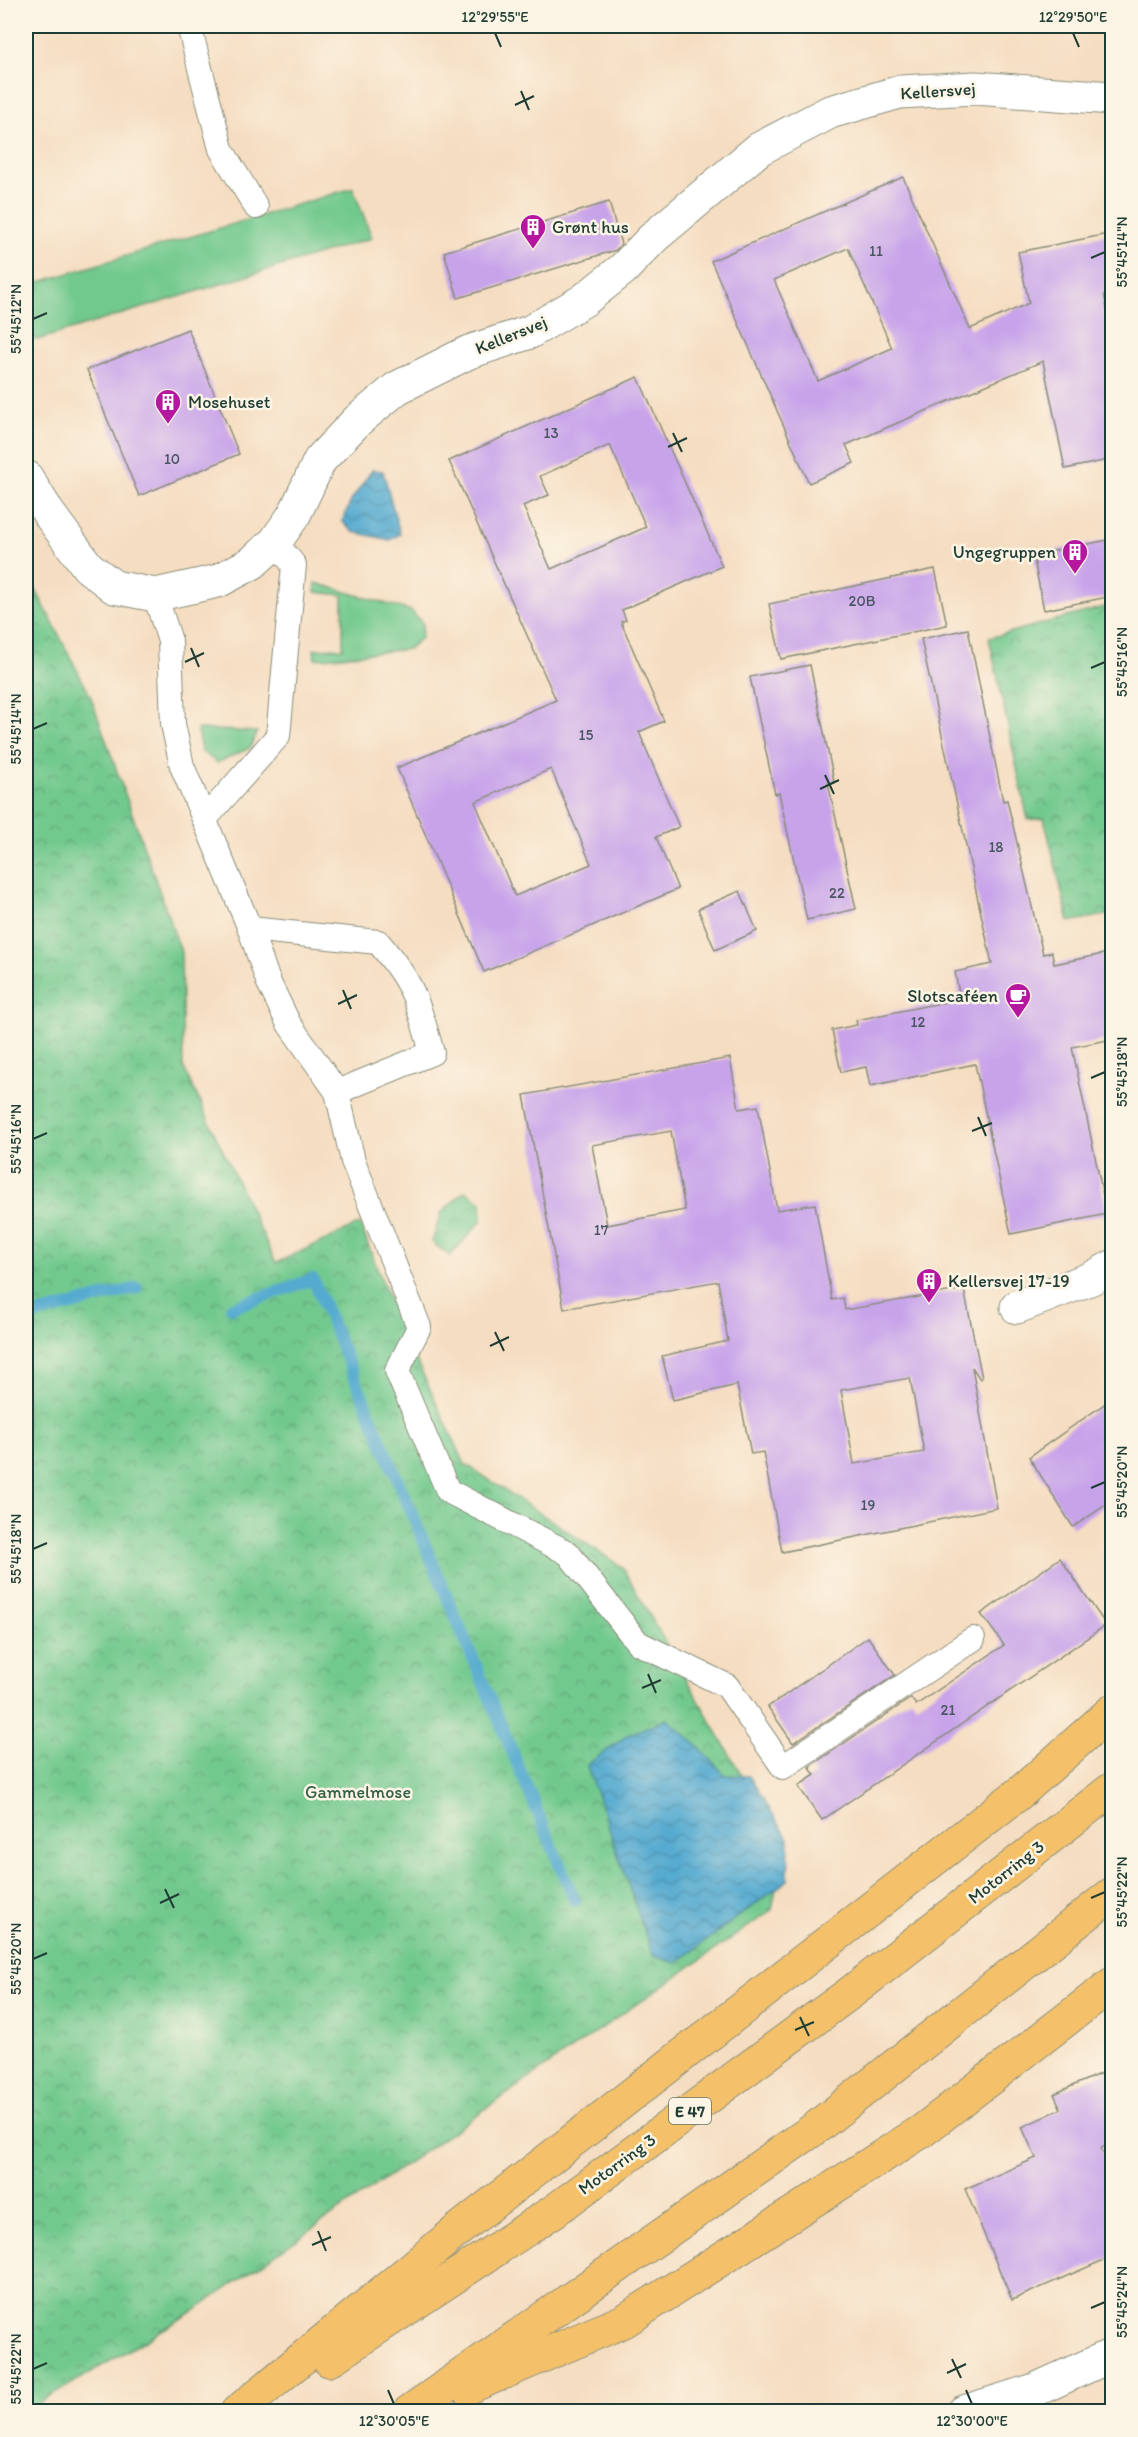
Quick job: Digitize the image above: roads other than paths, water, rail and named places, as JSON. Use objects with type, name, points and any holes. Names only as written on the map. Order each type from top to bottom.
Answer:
[{"type":"highway","points":[[237,2412],[463,2226],[1023,1791],[1113,1711]]},
{"type":"highway","name":"Motorring 3","points":[[252,2412],[554,2211],[854,1990],[1113,1789]]},
{"type":"highway","points":[[411,2412],[817,2127],[1113,1894]]},
{"type":"highway","points":[[411,2412],[624,2321],[922,2131],[1113,1984]]},
{"type":"street","name":"Kellersvej","points":[[26,477],[88,567],[114,587],[155,595],[218,581],[252,563],[275,542],[294,515],[320,460],[357,421],[397,388],[469,352],[530,332],[584,300],[623,269],[655,236],[759,149],[830,112],[900,92],[975,88],[1113,98]]},
{"type":"street","points":[[1017,1307],[1092,1278],[1113,1267]]},
{"type":"street","points":[[964,2412],[1035,2390],[1113,2355]]},
{"type":"lane","points":[[189,26],[221,149],[256,207]]},
{"type":"lane","points":[[206,819],[278,736],[294,565],[275,542]]},
{"type":"lane","points":[[155,595],[170,641],[173,724],[182,766],[206,819],[268,981],[289,1024],[337,1092],[353,1161],[419,1327],[397,1371],[448,1491],[568,1554],[638,1643],[727,1686],[783,1767],[973,1639]]},
{"type":"lane","points":[[250,929],[378,942],[408,980],[417,999],[432,1053],[337,1092]]},
{"type":"water","points":[[372,470],[383,471],[400,534],[390,540],[353,532],[342,521],[352,499]]},
{"type":"water","points":[[667,1719],[699,1747],[725,1775],[749,1776],[789,1840],[788,1880],[676,1963],[653,1956],[587,1765],[628,1735]]},
{"type":"waterway","points":[[231,1308],[313,1279],[575,1901]]},
{"type":"waterway","points":[[26,1317],[137,1288]]},
{"type":"place","name":"Grønt hus","points":[[533,250]]},
{"type":"place","name":"Mosehuset","points":[[168,425]]},
{"type":"place","name":"Ungegruppen","points":[[1075,575]]},
{"type":"place","name":"Slotscaféen","points":[[1018,1019]]},
{"type":"place","name":"Kellersvej 17-19","points":[[929,1304]]},
{"type":"park label","name":"Gammelmose","points":[[358,1792]]}]
